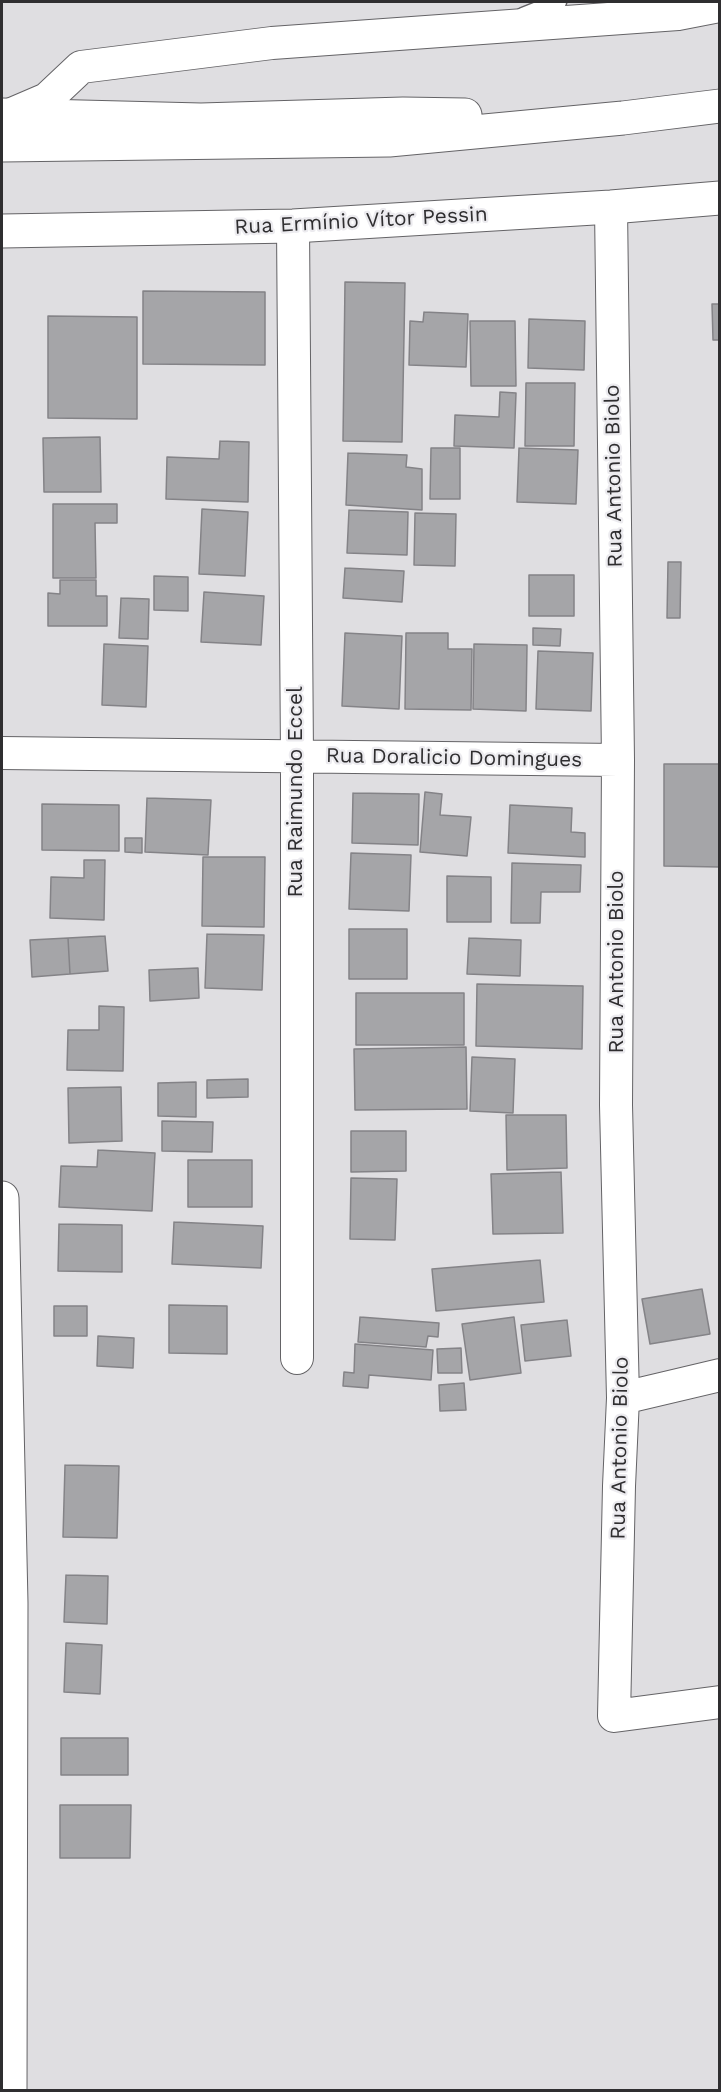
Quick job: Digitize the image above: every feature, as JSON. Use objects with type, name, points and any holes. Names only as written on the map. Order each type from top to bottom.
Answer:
[{"type":"main road","points":[[2,146],[389,140],[623,118],[720,106]]},
{"type":"main road","points":[[7,115],[201,120],[403,114],[623,118]]},
{"type":"main road","name":"Rua Ermínio Vítor Pessin","points":[[2,231],[293,226],[611,207],[720,198]]},
{"type":"main road","points":[[2,1198],[11,1603],[10,2091]]},
{"type":"street","points":[[7,115],[47,99],[81,67],[272,43],[678,14],[720,6]]},
{"type":"street","name":"Rua Antonio Biolo","points":[[611,207],[618,760],[616,1105],[623,1398],[614,1716],[720,1702]]},
{"type":"street","name":"Rua Raimundo Eccel","points":[[293,226],[297,756],[297,1358]]},
{"type":"street","name":"Rua Doralicio Domingues","points":[[2,753],[618,760]]},
{"type":"street","points":[[623,1398],[720,1375]]},
{"type":"lane","points":[[499,25],[558,2]]},
{"type":"building","points":[[345,282],[405,283],[402,442],[343,441]]},
{"type":"building","points":[[143,291],[265,292],[265,365],[143,364]]},
{"type":"building","points":[[712,304],[720,304],[720,340],[713,340]]},
{"type":"building","points":[[424,312],[468,314],[466,367],[409,365],[410,321],[423,322]]},
{"type":"building","points":[[48,316],[137,317],[137,419],[48,418]]},
{"type":"building","points":[[529,319],[585,321],[584,370],[528,368]]},
{"type":"building","points":[[470,321],[515,321],[516,386],[471,386]]},
{"type":"building","points":[[526,383],[575,383],[574,446],[525,446]]},
{"type":"building","points":[[500,392],[516,393],[514,448],[454,446],[455,415],[499,417]]},
{"type":"building","points":[[100,437],[101,492],[44,492],[43,438]]},
{"type":"building","points":[[220,441],[249,442],[248,502],[166,499],[167,457],[219,459]]},
{"type":"building","points":[[431,448],[460,448],[460,499],[430,499]]},
{"type":"building","points":[[519,448],[578,450],[576,504],[517,502]]},
{"type":"building","points":[[348,453],[407,455],[406,467],[422,469],[422,510],[346,505]]},
{"type":"building","points":[[53,504],[117,504],[117,523],[95,523],[96,578],[53,578]]},
{"type":"building","points":[[202,509],[248,512],[245,576],[199,574]]},
{"type":"building","points":[[349,510],[408,512],[407,555],[347,553]]},
{"type":"building","points":[[415,513],[456,514],[455,566],[414,565]]},
{"type":"building","points":[[668,562],[681,562],[680,618],[667,618]]},
{"type":"building","points":[[345,568],[404,571],[402,602],[343,598]]},
{"type":"building","points":[[529,575],[574,575],[574,616],[529,616]]},
{"type":"building","points":[[154,576],[188,577],[188,611],[154,610]]},
{"type":"building","points":[[60,580],[96,580],[96,596],[107,596],[107,626],[48,626],[48,593],[60,594]]},
{"type":"building","points":[[204,592],[264,596],[261,645],[201,642]]},
{"type":"building","points":[[121,598],[149,599],[148,639],[119,638]]},
{"type":"building","points":[[533,628],[561,629],[560,646],[533,645]]},
{"type":"building","points":[[345,633],[402,636],[399,709],[342,706]]},
{"type":"building","points":[[406,633],[448,633],[448,649],[472,649],[471,710],[405,709]]},
{"type":"building","points":[[104,644],[148,646],[146,707],[102,705]]},
{"type":"building","points":[[474,644],[527,645],[526,711],[473,709]]},
{"type":"building","points":[[538,651],[593,653],[591,711],[536,709]]},
{"type":"building","points":[[664,764],[720,764],[720,867],[664,866]]},
{"type":"building","points":[[425,792],[442,794],[440,815],[471,817],[467,856],[420,852]]},
{"type":"building","points":[[353,793],[419,794],[418,845],[352,843]]},
{"type":"building","points":[[147,798],[211,800],[208,855],[145,852]]},
{"type":"building","points":[[42,804],[119,805],[119,851],[42,850]]},
{"type":"building","points":[[510,805],[572,808],[571,832],[585,833],[585,857],[508,853]]},
{"type":"building","points":[[125,838],[142,838],[142,853],[125,852]]},
{"type":"building","points":[[351,853],[411,855],[409,911],[349,909]]},
{"type":"building","points":[[203,857],[265,857],[264,927],[202,926]]},
{"type":"building","points":[[84,860],[105,860],[104,920],[50,918],[51,877],[84,878]]},
{"type":"building","points":[[512,863],[581,865],[580,892],[541,892],[540,923],[511,923]]},
{"type":"building","points":[[447,876],[491,877],[491,922],[447,922]]},
{"type":"building","points":[[349,929],[407,929],[407,979],[349,979]]},
{"type":"building","points":[[207,934],[264,935],[262,990],[205,988]]},
{"type":"building","points":[[105,936],[108,971],[70,974],[68,938]]},
{"type":"building","points":[[68,938],[70,974],[32,977],[30,940]]},
{"type":"building","points":[[469,938],[521,940],[520,976],[467,974]]},
{"type":"building","points":[[198,968],[199,998],[150,1001],[149,970]]},
{"type":"building","points":[[477,984],[583,986],[582,1049],[476,1046]]},
{"type":"building","points":[[356,993],[464,993],[464,1045],[356,1045]]},
{"type":"building","points":[[99,1006],[124,1007],[123,1071],[67,1070],[68,1030],[99,1030]]},
{"type":"building","points":[[466,1047],[467,1109],[355,1110],[354,1049]]},
{"type":"building","points":[[472,1057],[515,1059],[513,1113],[470,1111]]},
{"type":"building","points":[[248,1079],[248,1097],[207,1098],[207,1080]]},
{"type":"building","points":[[196,1082],[196,1117],[158,1116],[158,1083]]},
{"type":"building","points":[[121,1087],[122,1141],[69,1143],[68,1088]]},
{"type":"building","points":[[506,1115],[566,1115],[567,1168],[507,1170]]},
{"type":"building","points":[[162,1121],[213,1122],[212,1152],[162,1151]]},
{"type":"building","points":[[351,1131],[406,1131],[406,1171],[351,1172]]},
{"type":"building","points":[[98,1150],[155,1153],[152,1211],[59,1207],[61,1166],[97,1167]]},
{"type":"building","points":[[188,1160],[252,1160],[252,1207],[188,1207]]},
{"type":"building","points":[[561,1172],[563,1233],[493,1234],[491,1174]]},
{"type":"building","points":[[351,1178],[397,1179],[395,1240],[350,1239]]},
{"type":"building","points":[[174,1222],[263,1226],[261,1268],[172,1264]]},
{"type":"building","points":[[59,1224],[122,1225],[122,1272],[58,1271]]},
{"type":"building","points":[[540,1260],[544,1302],[436,1311],[432,1269]]},
{"type":"building","points":[[702,1289],[710,1334],[650,1344],[642,1299]]},
{"type":"building","points":[[169,1305],[227,1306],[227,1354],[169,1353]]},
{"type":"building","points":[[54,1306],[87,1306],[87,1336],[54,1336]]},
{"type":"building","points":[[360,1317],[439,1323],[438,1337],[428,1336],[426,1347],[358,1342]]},
{"type":"building","points":[[514,1317],[521,1373],[470,1380],[462,1324]]},
{"type":"building","points":[[567,1320],[571,1356],[525,1361],[521,1325]]},
{"type":"building","points":[[98,1336],[134,1338],[133,1368],[97,1366]]},
{"type":"building","points":[[355,1344],[433,1350],[431,1380],[369,1375],[368,1388],[343,1386],[344,1372],[354,1373]]},
{"type":"building","points":[[461,1348],[462,1373],[438,1373],[437,1349]]},
{"type":"building","points":[[464,1383],[466,1410],[440,1411],[439,1385]]},
{"type":"building","points":[[65,1465],[119,1466],[117,1538],[63,1537]]},
{"type":"building","points":[[66,1575],[108,1576],[107,1624],[64,1622]]},
{"type":"building","points":[[66,1643],[102,1645],[100,1694],[64,1692]]},
{"type":"building","points":[[61,1738],[128,1738],[128,1775],[61,1775]]},
{"type":"building","points":[[60,1805],[131,1805],[130,1858],[60,1858]]}]
